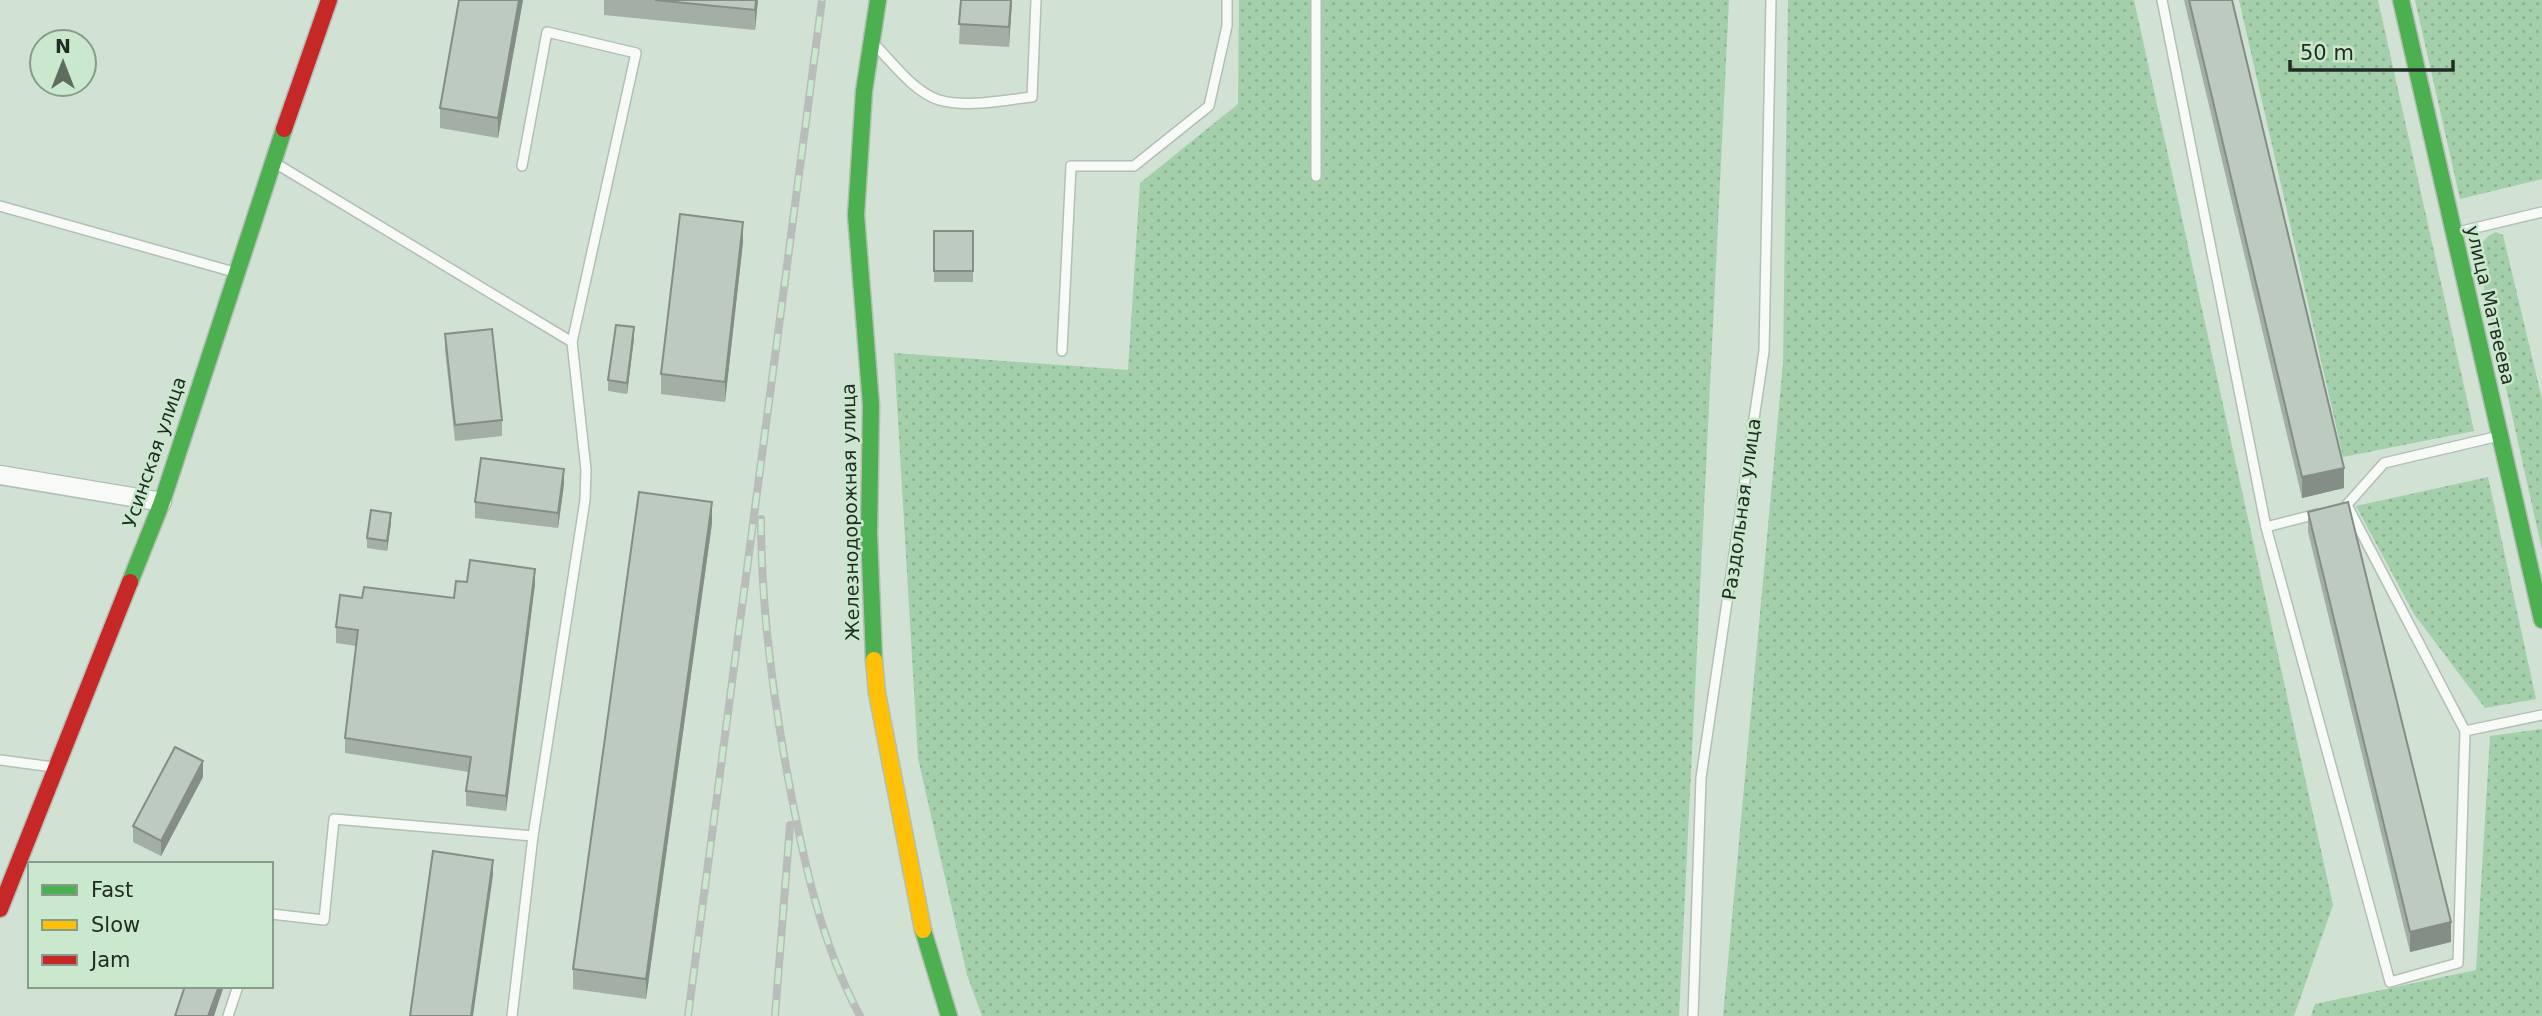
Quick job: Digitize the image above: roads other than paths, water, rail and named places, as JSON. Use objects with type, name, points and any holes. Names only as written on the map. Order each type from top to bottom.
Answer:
[{"type":"street","name":"Усинская улица","points":[[0,909],[162,502],[235,272],[329,0]]},
{"type":"street","name":"Железнодорожная улица","points":[[878,0],[864,91],[856,215],[871,405],[869,533],[873,641],[877,693],[912,882],[925,942],[949,1016]]},
{"type":"street","name":"улица Матвеева","points":[[2401,0],[2542,620]]},
{"type":"street","points":[[0,475],[162,502]]},
{"type":"lane","points":[[872,42],[919,88],[938,100],[971,103],[1032,97],[1036,0]]},
{"type":"lane","points":[[1062,351],[1072,166],[1134,166],[1209,106],[1227,26],[1227,0]]},
{"type":"lane","points":[[1316,0],[1316,176]]},
{"type":"lane","name":"Раздольная улица","points":[[1693,1016],[1701,778],[1764,351],[1771,0]]},
{"type":"lane","points":[[2162,0],[2266,527],[2389,982],[2458,963],[2465,731],[2348,507]]},
{"type":"lane","points":[[512,1016],[533,836],[585,500],[586,470],[572,342],[636,54],[548,32],[523,166]]},
{"type":"lane","points":[[274,163],[572,342]]},
{"type":"lane","points":[[0,206],[235,272]]},
{"type":"lane","points":[[2453,234],[2542,212]]},
{"type":"lane","points":[[2336,509],[2348,507],[2384,463],[2500,436]]},
{"type":"lane","points":[[2266,527],[2324,512]]},
{"type":"lane","points":[[2465,731],[2542,715]]},
{"type":"lane","points":[[0,760],[58,768]]},
{"type":"lane","points":[[273,914],[324,920],[334,820],[533,836]]},
{"type":"lane","points":[[228,1016],[237,988]]},
{"type":"railway","points":[[688,1016],[822,0]]},
{"type":"railway","points":[[761,519],[768,647],[793,803],[823,928],[860,1016]]},
{"type":"railway","points":[[775,1016],[790,825]]}]
